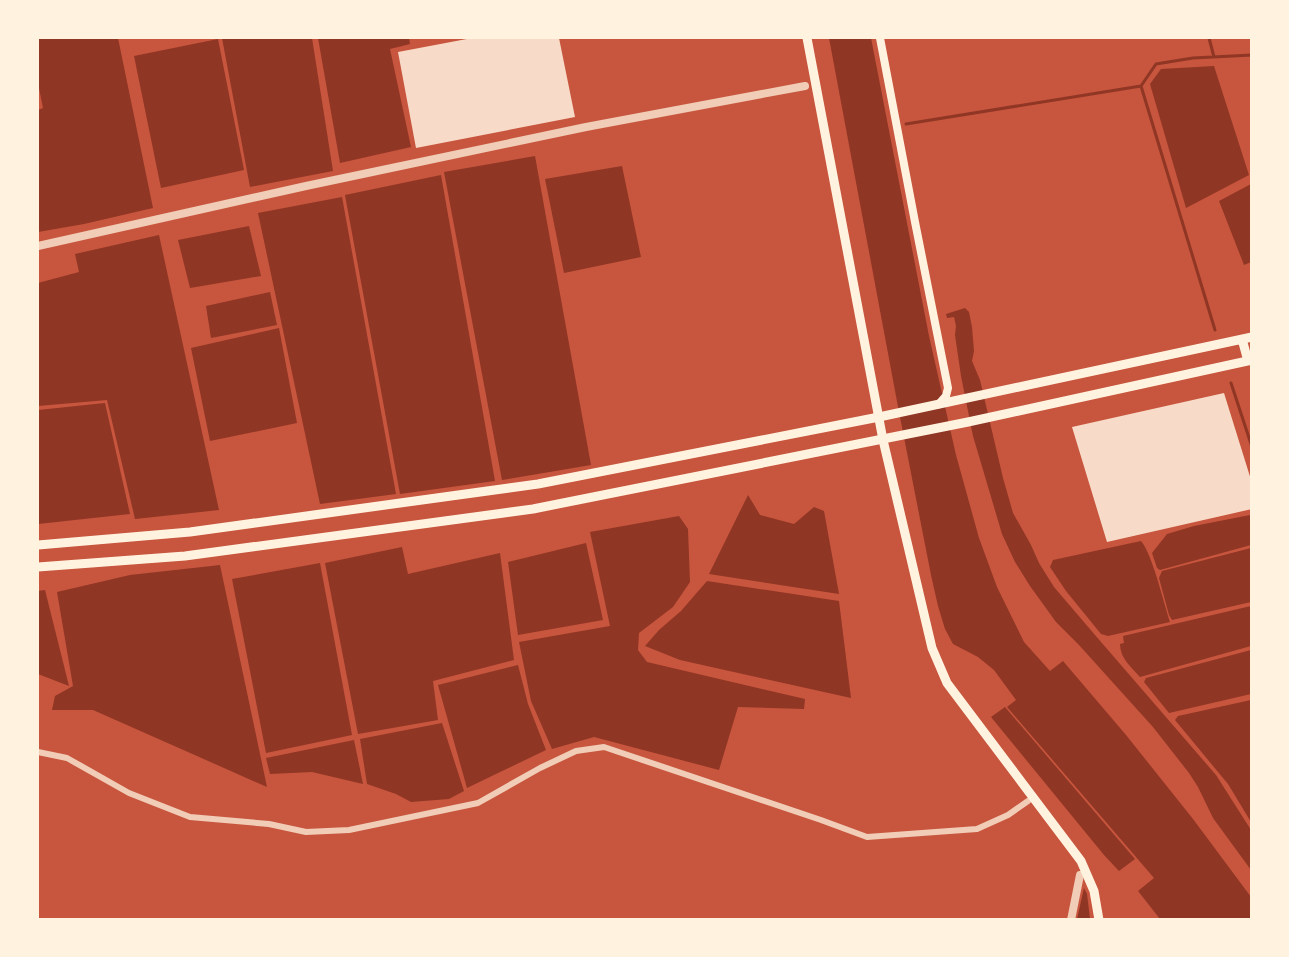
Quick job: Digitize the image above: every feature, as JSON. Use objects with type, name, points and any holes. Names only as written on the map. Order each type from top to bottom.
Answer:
[{"type":"main road","points":[[807,38],[883,440],[932,648],[947,683],[1081,861],[1094,891],[1099,920]]},
{"type":"main road","points":[[879,38],[948,390],[939,404]]},
{"type":"main road","points":[[38,545],[190,532],[538,484],[879,417],[1247,338],[1250,361],[883,440],[533,509],[185,556],[38,567]]},
{"type":"main road","points":[[948,390],[964,399]]},
{"type":"street","points":[[38,246],[574,130],[805,86]]},
{"type":"street","points":[[38,753],[67,758],[129,793],[190,818],[269,824],[306,832],[350,830],[478,804],[540,768],[576,751],[604,747],[867,837],[977,828],[1008,815],[1028,801]]},
{"type":"street","points":[[1071,920],[1080,875]]},
{"type":"shaded area","points":[[38,38],[118,38],[153,208],[38,232],[38,110],[43,108],[38,83]]},
{"type":"shaded area","points":[[222,38],[312,38],[333,171],[250,187]]},
{"type":"shaded area","points":[[318,38],[409,38],[410,44],[390,49],[411,147],[340,163]]},
{"type":"shaded area","points":[[829,38],[871,38],[929,336],[956,455],[979,538],[997,587],[1024,642],[1050,671],[1063,661],[1193,819],[1251,897],[1251,919],[1160,919],[1138,891],[1154,878],[1007,707],[1016,700],[994,670],[978,657],[953,644],[945,629],[931,575],[899,412]]},
{"type":"shaded area","points":[[218,39],[244,170],[161,188],[134,56]]},
{"type":"shaded area","points":[[1214,66],[1249,175],[1186,208],[1150,84],[1161,69]]},
{"type":"shaded area","points":[[535,156],[591,465],[502,480],[444,172]]},
{"type":"shaded area","points":[[622,166],[641,257],[564,273],[545,179]]},
{"type":"shaded area","points":[[441,175],[495,481],[400,494],[345,195]]},
{"type":"shaded area","points":[[1251,184],[1251,262],[1244,265],[1219,201]]},
{"type":"shaded area","points":[[342,197],[396,494],[320,504],[258,213]]},
{"type":"shaded area","points":[[249,226],[261,276],[190,288],[178,240]]},
{"type":"shaded area","points":[[159,235],[219,510],[135,519],[107,400],[38,406],[38,283],[79,272],[75,254]]},
{"type":"shaded area","points":[[270,292],[277,325],[211,338],[206,306]]},
{"type":"shaded area","points":[[965,308],[969,312],[972,327],[974,351],[972,361],[980,380],[1013,513],[1054,587],[1216,775],[1251,830],[1251,870],[1213,818],[1189,773],[1153,727],[1056,622],[1015,562],[1002,534],[973,436],[961,376],[954,317],[947,318],[946,314]]},
{"type":"shaded area","points":[[279,328],[297,423],[210,441],[191,348]]},
{"type":"shaded area","points":[[105,403],[130,514],[38,524],[38,410]]},
{"type":"shaded area","points":[[748,495],[760,515],[794,524],[814,507],[824,511],[839,594],[709,574]]},
{"type":"shaded area","points":[[679,516],[688,529],[690,582],[673,607],[639,633],[638,650],[647,662],[805,699],[804,709],[738,707],[719,770],[594,737],[552,749],[531,701],[519,642],[610,626],[590,532]]},
{"type":"shaded area","points":[[1252,516],[1251,545],[1160,570],[1157,568],[1152,553],[1167,534]]},
{"type":"shaded area","points":[[1141,541],[1153,567],[1170,622],[1108,636],[1101,634],[1066,591],[1050,567],[1053,560]]},
{"type":"shaded area","points":[[586,543],[603,620],[518,635],[508,562]]},
{"type":"shaded area","points":[[402,547],[408,574],[500,553],[514,660],[433,681],[438,720],[358,734],[325,563]]},
{"type":"shaded area","points":[[1251,548],[1251,602],[1172,620],[1159,578],[1162,571]]},
{"type":"shaded area","points":[[320,563],[352,735],[266,753],[232,579]]},
{"type":"shaded area","points":[[220,565],[267,787],[93,710],[52,710],[55,696],[73,686],[57,592],[130,575]]},
{"type":"shaded area","points":[[707,581],[839,601],[851,698],[680,660],[645,646],[681,611]]},
{"type":"shaded area","points":[[45,590],[69,686],[38,674],[38,591]]},
{"type":"shaded area","points":[[1251,606],[1251,646],[1140,677],[1127,662],[1120,649],[1120,644],[1124,643],[1123,636]]},
{"type":"shaded area","points":[[1251,650],[1251,694],[1169,713],[1144,682],[1146,678]]},
{"type":"shaded area","points":[[518,665],[528,704],[546,750],[467,788],[438,685]]},
{"type":"shaded area","points":[[1252,700],[1251,822],[1228,784],[1175,720],[1178,716]]},
{"type":"shaded area","points":[[1005,707],[1135,859],[1119,871],[1104,855],[991,717]]},
{"type":"shaded area","points":[[442,723],[464,791],[449,799],[411,802],[367,784],[360,739]]},
{"type":"shaded area","points":[[354,740],[363,784],[312,772],[270,774],[266,758]]},
{"type":"shaded area","points":[[1084,888],[1087,894],[1090,919],[1077,919]]},
{"type":"building","points":[[472,38],[559,38],[575,117],[416,148],[398,52]]},
{"type":"building","points":[[1224,393],[1252,483],[1252,509],[1107,542],[1072,427]]},
{"type":"waterway","points":[[1209,38],[1214,57]]},
{"type":"waterway","points":[[1141,86],[1156,64],[1193,58],[1252,55]]},
{"type":"waterway","points":[[906,124],[1141,86],[1215,330]]},
{"type":"waterway","points":[[1231,383],[1252,447]]}]
